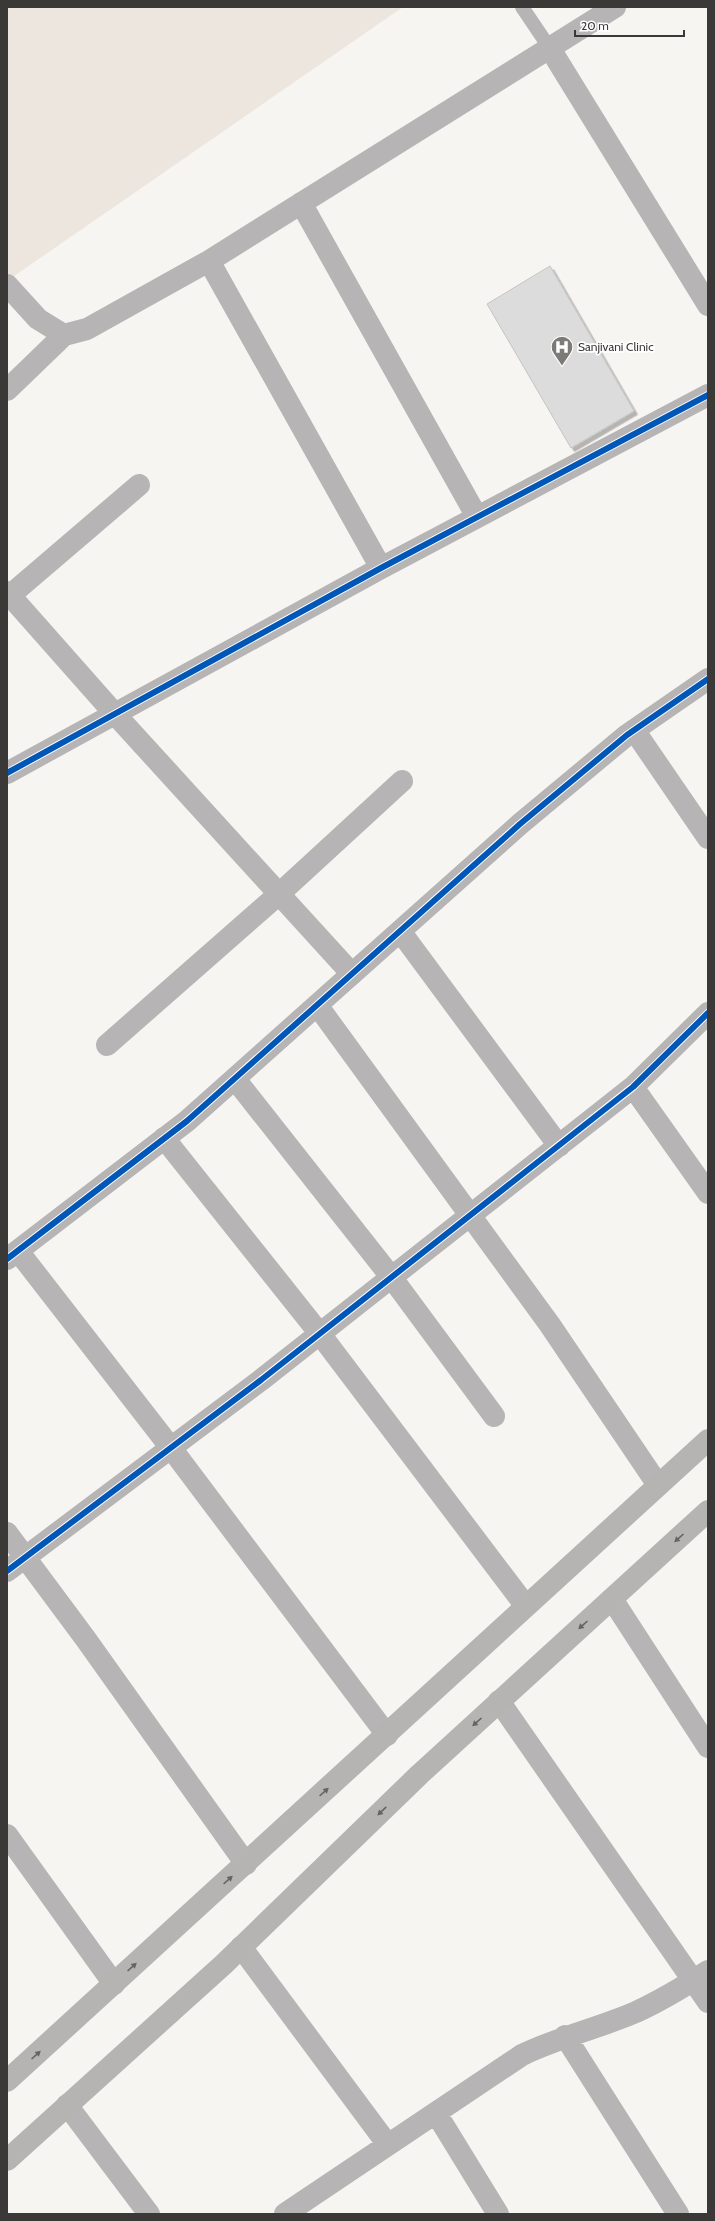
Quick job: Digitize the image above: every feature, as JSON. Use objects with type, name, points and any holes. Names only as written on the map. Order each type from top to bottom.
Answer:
[{"type":"main road","points":[[7,2081],[387,1735],[525,1605],[708,1440]]},
{"type":"main road","points":[[7,2160],[242,1947],[420,1774],[708,1511]]},
{"type":"street","points":[[7,390],[64,335],[87,329],[209,261],[615,7]]},
{"type":"street","points":[[549,47],[708,305]]},
{"type":"street","points":[[301,203],[477,517]]},
{"type":"street","points":[[209,261],[381,568]]},
{"type":"street","points":[[7,285],[38,320],[64,335]]},
{"type":"street","points":[[7,773],[381,568],[708,395]]},
{"type":"street","points":[[139,485],[8,595],[352,974]]},
{"type":"street","points":[[387,1735],[171,1448],[12,1255],[164,1138],[235,1079],[520,824],[634,730],[708,679]]},
{"type":"street","points":[[634,730],[708,838]]},
{"type":"street","points":[[107,1044],[279,894],[402,781]]},
{"type":"street","points":[[400,931],[559,1146]]},
{"type":"street","points":[[317,1005],[575,1360],[658,1485]]},
{"type":"street","points":[[7,1572],[320,1334],[633,1087],[708,1013]]},
{"type":"street","points":[[235,1079],[392,1278],[494,1416]]},
{"type":"street","points":[[633,1087],[708,1193]]},
{"type":"street","points":[[164,1138],[320,1334],[525,1605]]},
{"type":"street","points":[[7,1533],[26,1557],[246,1864]]},
{"type":"street","points":[[612,1599],[708,1747]]},
{"type":"street","points":[[499,1701],[701,1975],[708,2002]]},
{"type":"street","points":[[7,1835],[114,1984]]},
{"type":"street","points":[[242,1947],[388,2145]]},
{"type":"street","points":[[286,2214],[522,2055],[565,2036],[635,2012],[671,1994],[701,1975]]},
{"type":"street","points":[[565,2036],[678,2214]]},
{"type":"street","points":[[67,2106],[149,2214]]},
{"type":"street","points":[[436,2113],[498,2214]]},
{"type":"lane","points":[[522,7],[549,47]]},
{"type":"shaded area","points":[[7,7],[403,7],[7,281]]},
{"type":"building","points":[[550,266],[634,411],[571,448],[487,304]]},
{"type":"cycle path","points":[[7,773],[381,568],[708,395]]},
{"type":"cycle path","points":[[7,1259],[187,1121],[520,824],[627,735],[708,679]]},
{"type":"cycle path","points":[[7,1571],[261,1380],[633,1087],[708,1013]]},
{"type":"place","name":"Sanjivani Clinic","points":[[562,366]]}]
